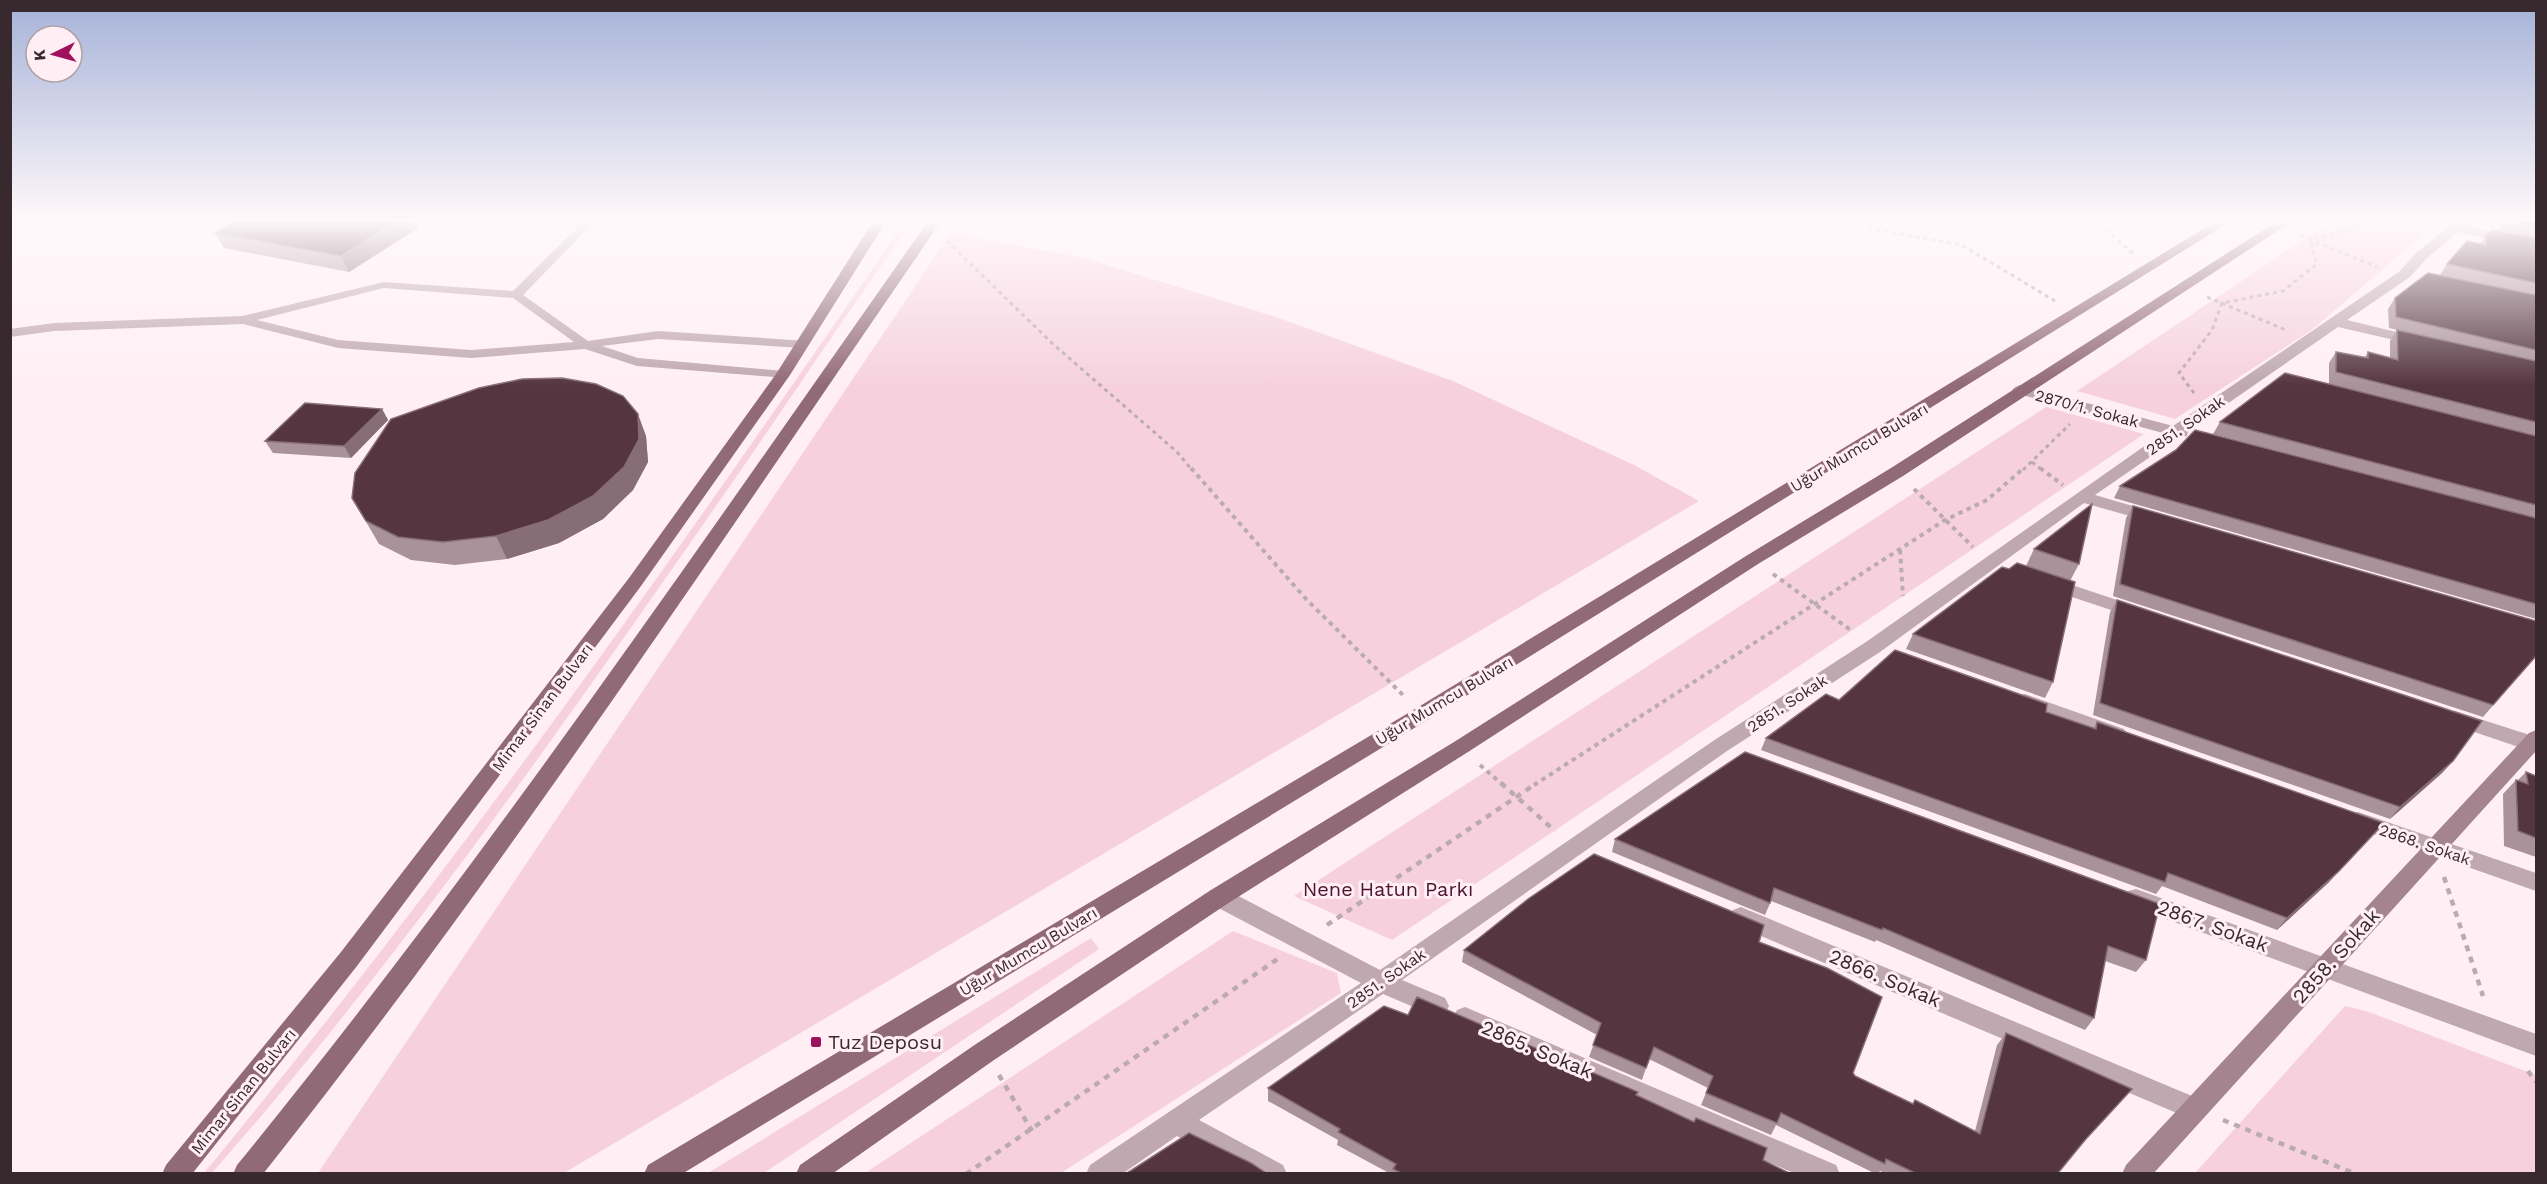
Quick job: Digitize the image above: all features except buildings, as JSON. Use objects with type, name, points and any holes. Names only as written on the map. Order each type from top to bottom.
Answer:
[{"type":"main road","name":"Mimar Sinan Bulvarı","points":[[175,1173],[257,1076],[472,801],[635,582],[783,375],[846,275]]},
{"type":"main road","points":[[246,1173],[346,1050],[509,831],[897,275]]},
{"type":"main road","name":"Uğur Mumcu Bulvarı","points":[[657,1173],[1422,714],[2138,275]]},
{"type":"main road","points":[[809,1173],[985,1052],[1219,897],[1461,747],[1752,560],[1897,472],[2020,390],[2202,275]]},
{"type":"street","name":"2851. Sokak","points":[[1099,1173],[1381,982],[1720,746],[1873,647],[2081,497],[2403,275]]},
{"type":"street","points":[[2412,275],[2427,278]]},
{"type":"street","points":[[2336,322],[2436,346]]},
{"type":"street","points":[[2261,373],[2284,378]]},
{"type":"street","name":"2870/1. Sokak","points":[[2020,390],[2198,438]]},
{"type":"street","points":[[2081,497],[2172,523]]},
{"type":"street","points":[[1989,563],[2012,571]]},
{"type":"street","points":[[2034,578],[2159,620]]},
{"type":"street","points":[[1873,647],[1896,655]]},
{"type":"street","points":[[2008,695],[2132,739]]},
{"type":"street","points":[[2442,713],[2535,742]]},
{"type":"street","name":"2858. Sokak","points":[[2135,1173],[2535,742]]},
{"type":"street","points":[[1720,746],[1742,754]]},
{"type":"street","name":"2868. Sokak","points":[[2345,815],[2536,882]]},
{"type":"street","points":[[1574,847],[1596,856]]},
{"type":"street","name":"2867. Sokak","points":[[2112,890],[2536,1045]]},
{"type":"street","name":"2865. Sokak","points":[[1219,897],[1381,982],[1827,1173]]},
{"type":"street","name":"2866. Sokak","points":[[1716,907],[2195,1109]]},
{"type":"street","points":[[1177,1122],[1274,1173]]},
{"type":"lane","points":[[516,295],[536,275]]},
{"type":"lane","points":[[10,333],[54,327],[243,320],[384,285],[516,295],[585,345],[637,362],[783,375]]},
{"type":"lane","points":[[243,320],[349,345],[471,354],[585,345],[658,335],[802,344]]},
{"type":"path","points":[[985,275],[1053,344],[1177,452],[1306,599],[1422,714]]},
{"type":"path","points":[[2012,275],[2076,314]]},
{"type":"path","points":[[2222,303],[2283,291],[2303,275]]},
{"type":"path","points":[[2184,287],[2309,340]]},
{"type":"path","points":[[2207,410],[2179,373],[2212,330],[2222,303]]},
{"type":"path","points":[[966,1173],[1032,1131],[1304,941],[1516,798],[1945,520],[1987,500],[2050,446],[2084,408]]},
{"type":"path","points":[[2032,462],[2081,497]]},
{"type":"path","points":[[1897,472],[1989,563]]},
{"type":"path","points":[[1900,549],[1904,624]]},
{"type":"path","points":[[1752,560],[1815,603],[1873,647]]},
{"type":"path","points":[[1461,747],[1574,847]]},
{"type":"path","points":[[2435,848],[2494,1029],[2536,1082]]},
{"type":"path","points":[[985,1052],[1032,1131]]},
{"type":"path","points":[[2195,1109],[2356,1173]]},
{"type":"green space","points":[[868,275],[875,275],[655,594],[534,764],[410,931],[280,1094],[212,1173],[204,1173],[297,1058],[478,824],[738,464]]},
{"type":"green space","points":[[923,275],[1140,275],[1276,317],[1453,381],[1634,465],[1699,501],[564,1173],[318,1173]]},
{"type":"green space","points":[[2250,275],[2376,275],[2313,329],[2175,419],[2077,391]]},
{"type":"green space","name":"Nene Hatun Parkı","points":[[2046,407],[2144,434],[1392,940],[1294,896]]},
{"type":"green space","points":[[1233,931],[1337,973],[1341,993],[1061,1173],[865,1173]]},
{"type":"green space","points":[[1091,938],[1099,949],[764,1173],[708,1173]]},
{"type":"green space","points":[[2345,1006],[2366,1011],[2536,1075],[2536,1173],[2195,1173]]},
{"type":"place","name":"Tuz Deposu","points":[[816,1042]]}]
